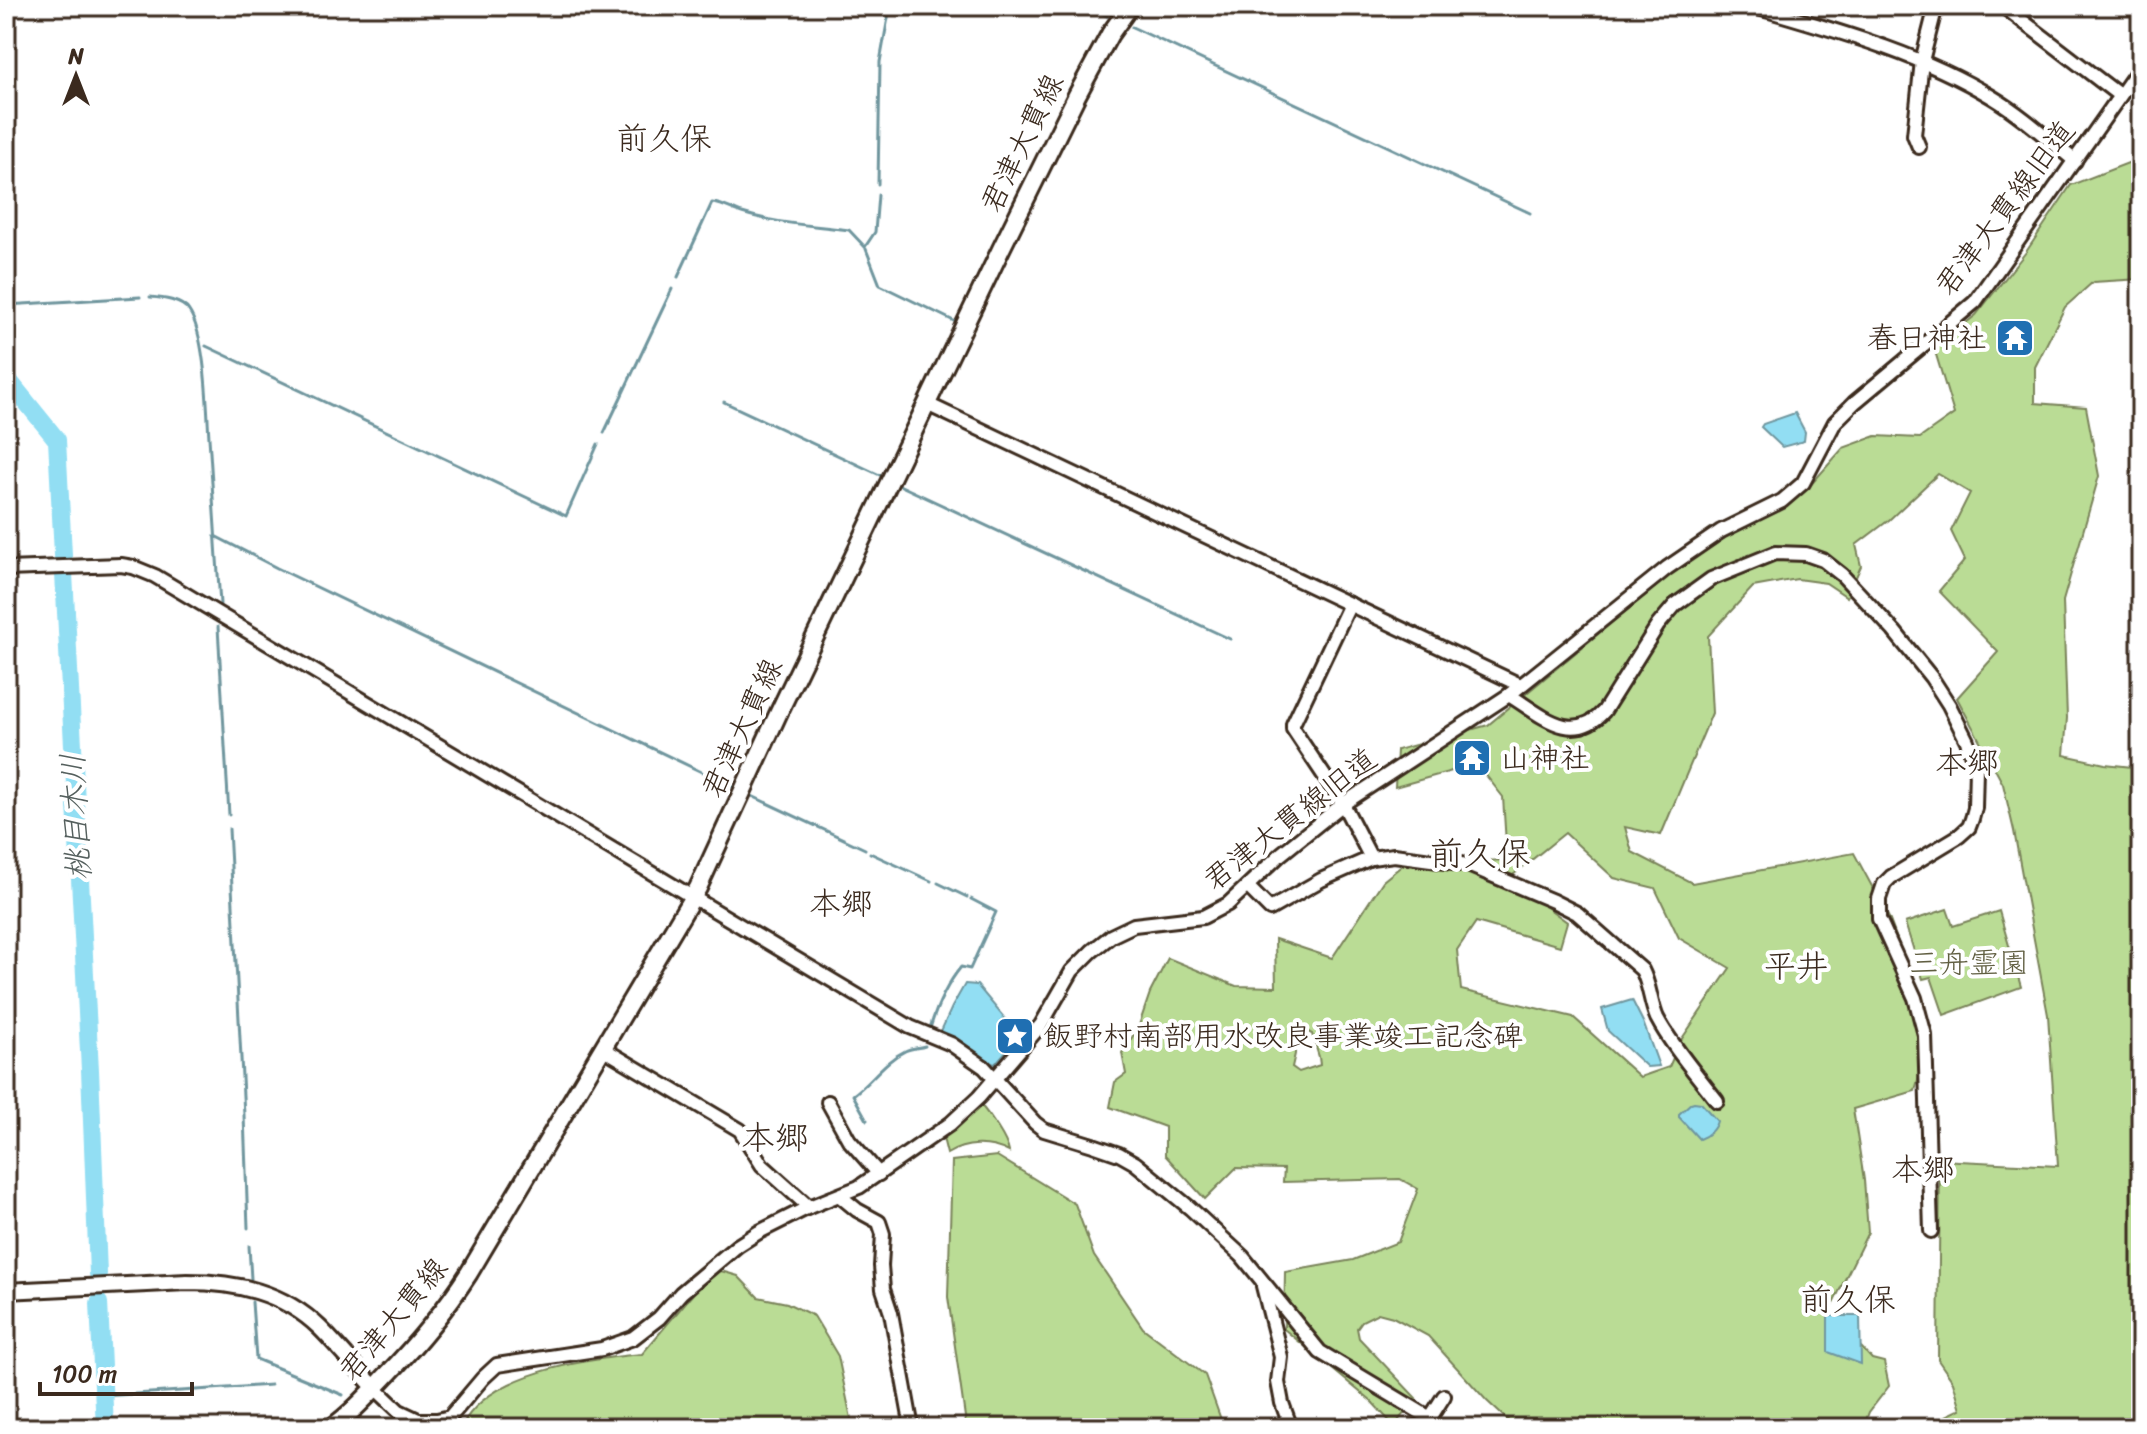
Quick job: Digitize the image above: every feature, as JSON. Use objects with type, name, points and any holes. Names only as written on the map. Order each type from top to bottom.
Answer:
[{"type":"main road","name":"君津大貫線","points":[[331,1428],[375,1388],[444,1311],[692,898],[1077,95],[1110,34],[1130,6]]},
{"type":"street","points":[[1752,6],[1922,61],[2016,112],[2075,161]]},
{"type":"street","points":[[1919,147],[1914,135],[1922,61],[1936,6]]},
{"type":"street","points":[[2003,6],[2119,95]]},
{"type":"street","name":"君津大貫線旧道","points":[[375,1388],[399,1411],[418,1420],[451,1422],[483,1378],[497,1365],[602,1349],[633,1338],[737,1246],[809,1207],[859,1187],[950,1124],[979,1097],[1041,1025],[1072,971],[1111,936],[1134,925],[1203,917],[1228,904],[1281,854],[1343,804],[1509,695],[1667,568],[1721,531],[1782,501],[1803,483],[1835,422],[1975,302],[2141,66]]},
{"type":"street","points":[[927,404],[1520,685]]},
{"type":"street","points":[[1509,695],[1545,720],[1557,725],[1585,727],[1604,711],[1658,625],[1675,605],[1711,579],[1775,553],[1806,554],[1823,560],[1842,575],[1931,677],[1967,741],[1976,768],[1975,808],[1969,827],[1964,832],[1891,877],[1884,884],[1879,899],[1879,919],[1915,998],[1925,1035],[1931,1231]]},
{"type":"street","points":[[6,569],[121,565],[155,576],[910,1027],[951,1044],[984,1067],[1044,1130],[1119,1154],[1152,1176],[1242,1256],[1320,1352],[1430,1418],[1444,1396]]},
{"type":"street","points":[[1350,604],[1293,729],[1343,804],[1371,858]]},
{"type":"street","points":[[1248,887],[1270,909],[1321,880],[1371,858],[1394,855],[1468,865],[1553,901],[1577,913],[1642,970],[1658,1020],[1717,1101]]},
{"type":"street","points":[[602,1048],[740,1130],[762,1165],[809,1207]]},
{"type":"street","points":[[828,1102],[849,1140],[879,1174]]},
{"type":"street","points":[[840,1196],[879,1222],[883,1234],[883,1289],[891,1313],[912,1428]]},
{"type":"street","points":[[6,1291],[187,1282],[244,1286],[271,1295],[318,1326],[375,1388]]},
{"type":"street","points":[[1262,1283],[1281,1357],[1278,1382],[1291,1428]]},
{"type":"green space","points":[[2141,158],[2141,279],[2093,282],[2065,307],[2035,367],[2035,403],[2086,407],[2099,476],[2063,601],[2067,718],[2064,755],[2141,768],[2141,1428],[1928,1428],[1931,1423],[1961,1409],[1953,1382],[1938,1360],[1940,1160],[2058,1166],[2048,1015],[2014,831],[2003,784],[1957,698],[1998,652],[1939,591],[1965,560],[1951,531],[1970,493],[1938,474],[1889,520],[1856,545],[1861,566],[1847,597],[1826,583],[1797,579],[1753,587],[1708,636],[1712,713],[1661,835],[1625,827],[1632,852],[1692,883],[1854,853],[1889,918],[1931,1029],[1915,1091],[1853,1109],[1868,1232],[1829,1312],[1872,1359],[1884,1362],[1889,1386],[1869,1412],[1863,1428],[1516,1428],[1428,1336],[1393,1317],[1378,1313],[1362,1321],[1357,1328],[1359,1338],[1416,1398],[1394,1426],[1372,1402],[1284,1329],[1285,1272],[1353,1260],[1398,1242],[1418,1189],[1400,1179],[1283,1182],[1284,1169],[1236,1168],[1205,1199],[1165,1155],[1165,1127],[1110,1107],[1115,1082],[1126,1074],[1122,1053],[1138,1028],[1150,993],[1168,958],[1236,986],[1276,987],[1275,939],[1332,958],[1383,881],[1404,864],[1507,860],[1503,797],[1477,764],[1395,787],[1397,750],[1488,725],[1696,553],[1758,521],[1808,488],[1843,448],[1876,436],[1920,438],[1954,414],[1934,348],[1976,315],[2026,252],[2071,185]],"holes":[[[1565,833],[1614,878],[1655,888],[1679,938],[1730,968],[1681,1040],[1669,1067],[1640,1077],[1573,1017],[1461,990],[1457,950],[1476,922],[1560,946],[1567,922],[1508,879]],[[1306,1031],[1312,1034],[1320,1065],[1299,1072],[1292,1067],[1294,1033]]]},
{"type":"green space","name":"三舟霊園","points":[[1947,909],[1953,926],[1999,911],[2021,987],[1944,1015],[1931,977],[1923,979],[1905,923]]},
{"type":"green space","points":[[976,1105],[981,1105],[993,1121],[1009,1152],[994,1146],[978,1145],[962,1147],[947,1154],[944,1133]]},
{"type":"green space","points":[[997,1156],[1075,1204],[1094,1256],[1143,1328],[1205,1375],[1224,1428],[964,1428],[948,1297],[952,1161]]},
{"type":"green space","points":[[714,1269],[738,1276],[758,1297],[787,1303],[814,1316],[838,1356],[853,1428],[461,1428],[474,1409],[515,1381],[568,1365],[642,1354]]},
{"type":"water","points":[[1795,413],[1805,432],[1804,441],[1782,447],[1761,427],[1763,424]]},
{"type":"water","points":[[965,984],[977,985],[1016,1032],[1012,1037],[1015,1041],[995,1064],[941,1031]]},
{"type":"water","points":[[1632,1000],[1659,1066],[1647,1067],[1608,1031],[1602,1009]]},
{"type":"water","points":[[1694,1102],[1701,1103],[1717,1121],[1711,1132],[1699,1139],[1679,1117]]},
{"type":"water","points":[[1828,1316],[1860,1316],[1861,1364],[1828,1352]]},
{"type":"waterway","points":[[1087,6],[1107,16]]},
{"type":"waterway","points":[[878,184],[880,62],[889,12]]},
{"type":"waterway","points":[[1132,27],[1530,213]]},
{"type":"waterway","points":[[678,277],[712,203],[768,220],[849,230],[865,247],[875,232],[878,195]]},
{"type":"waterway","points":[[866,249],[880,285],[960,324]]},
{"type":"waterway","points":[[604,433],[672,289]]},
{"type":"waterway","points":[[6,305],[140,297]]},
{"type":"waterway","points":[[150,297],[171,300],[186,307],[199,337],[206,391],[220,604]]},
{"type":"waterway","points":[[206,346],[566,516],[598,444]]},
{"type":"waterway","name":"桃目木川","points":[[6,377],[57,440],[98,1274]]},
{"type":"waterway","points":[[724,402],[884,477]]},
{"type":"waterway","points":[[899,485],[1230,639]]},
{"type":"waterway","points":[[215,536],[737,789]]},
{"type":"waterway","points":[[218,627],[229,815]]},
{"type":"waterway","points":[[752,796],[865,849]]},
{"type":"waterway","points":[[229,829],[248,1228]]},
{"type":"waterway","points":[[870,853],[931,881]]},
{"type":"waterway","points":[[938,883],[967,897]]},
{"type":"waterway","points":[[930,1028],[956,974],[961,967],[970,969],[996,912],[971,899]]},
{"type":"waterway","points":[[867,1120],[853,1095],[897,1055],[925,1046]]},
{"type":"waterway","points":[[249,1246],[251,1279]]},
{"type":"waterway","points":[[252,1302],[256,1359],[343,1395]]},
{"type":"waterway","name":"桃目木川","points":[[99,1303],[105,1428]]},
{"type":"waterway","points":[[104,1396],[271,1385]]},
{"type":"place","name":"春日神社","points":[[2015,338]]},
{"type":"place","name":"山神社","points":[[1472,758]]},
{"type":"place","name":"飯野村南部用水改良事業竣工記念碑","points":[[1015,1036]]},
{"type":"district","name":"前久保","points":[[664,138]]},
{"type":"district","name":"本郷","points":[[1967,762]]},
{"type":"district","name":"前久保","points":[[1480,854]]},
{"type":"district","name":"本郷","points":[[841,903]]},
{"type":"district","name":"平井","points":[[1796,966]]},
{"type":"district","name":"本郷","points":[[775,1138]]},
{"type":"district","name":"本郷","points":[[1923,1169]]},
{"type":"district","name":"前久保","points":[[1848,1299]]}]
